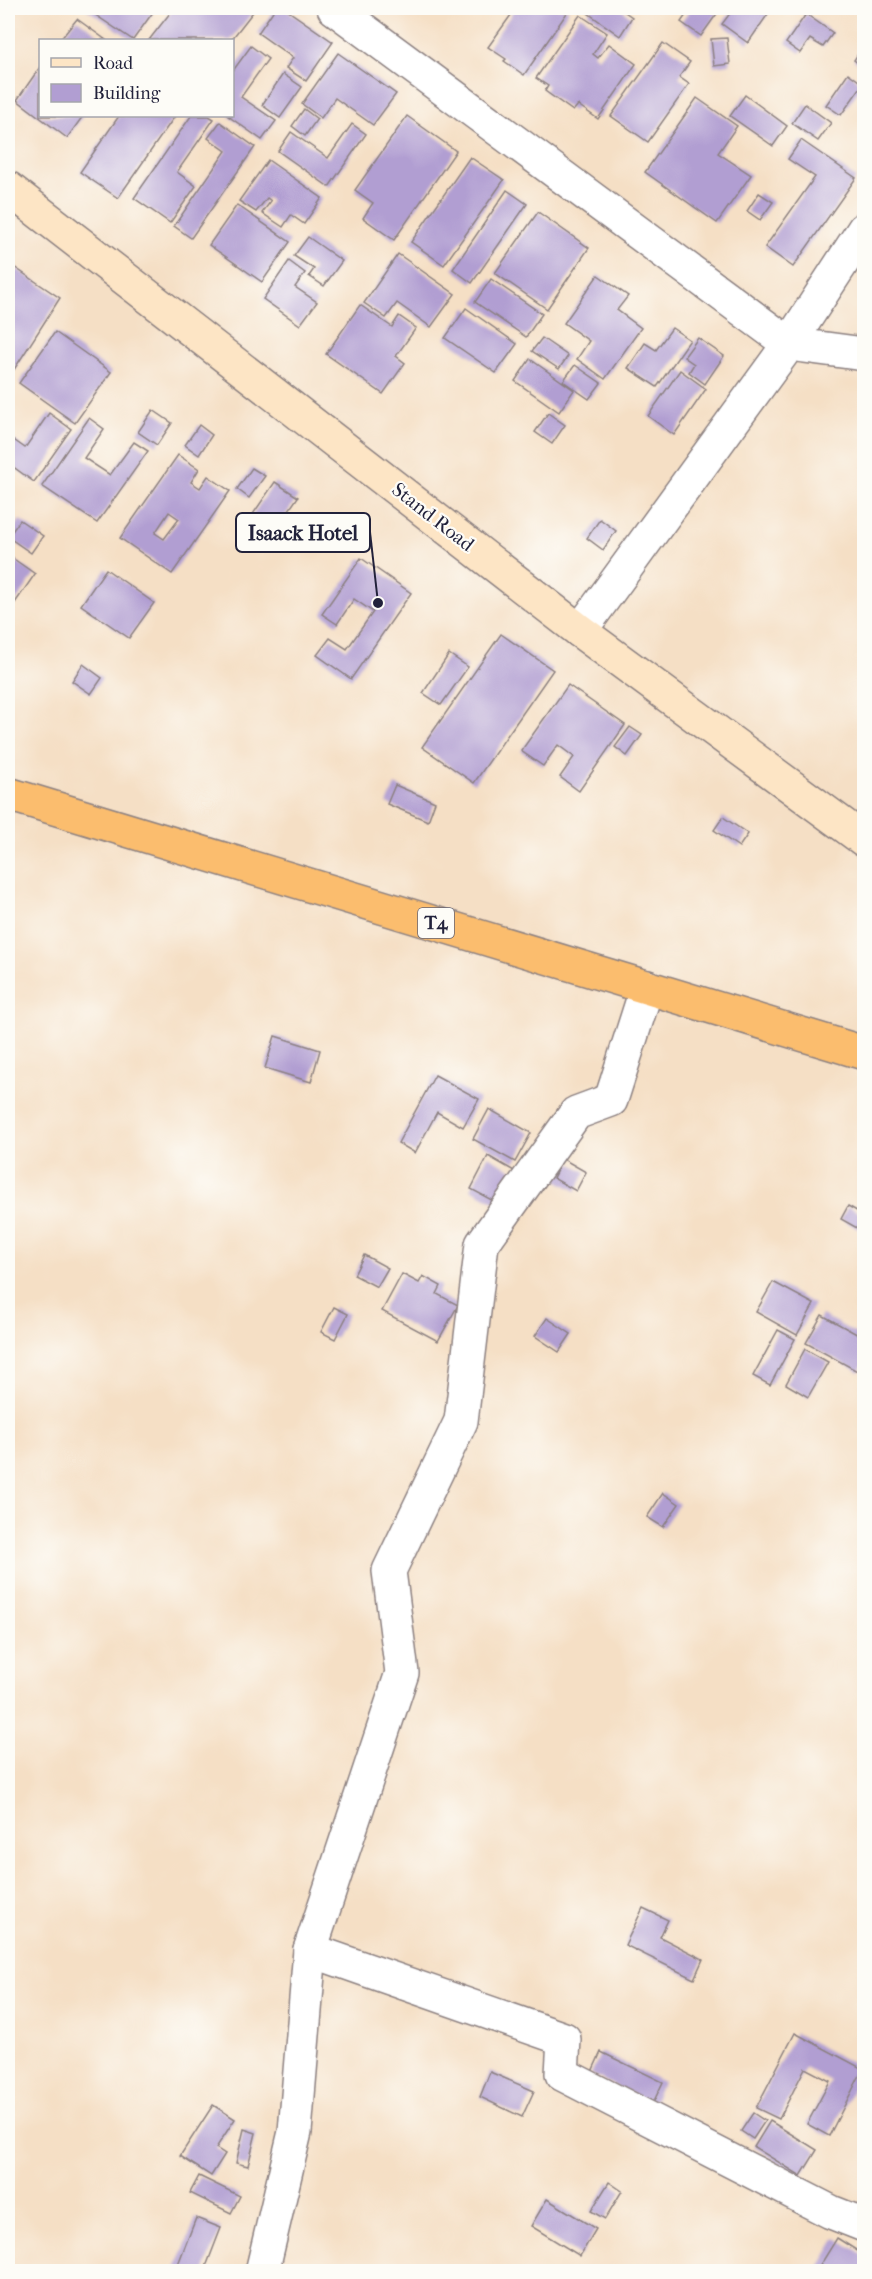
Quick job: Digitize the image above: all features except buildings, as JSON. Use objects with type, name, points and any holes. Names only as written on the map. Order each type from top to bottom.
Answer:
[{"type":"highway","name":"T4","points":[[8,794],[864,1053]]},
{"type":"main road","name":"Stand Road","points":[[8,188],[580,631],[864,840]]},
{"type":"street","points":[[334,8],[789,345],[864,354]]},
{"type":"street","points":[[580,631],[789,345],[864,229]]},
{"type":"street","points":[[262,2271],[295,2132],[310,1950],[402,1673],[390,1571],[461,1421],[482,1244],[576,1113],[611,1100],[647,987]]},
{"type":"street","points":[[310,1950],[564,2039],[562,2074],[831,2212],[864,2225]]},
{"type":"place","name":"Isaack Hotel","points":[[378,603]]}]
